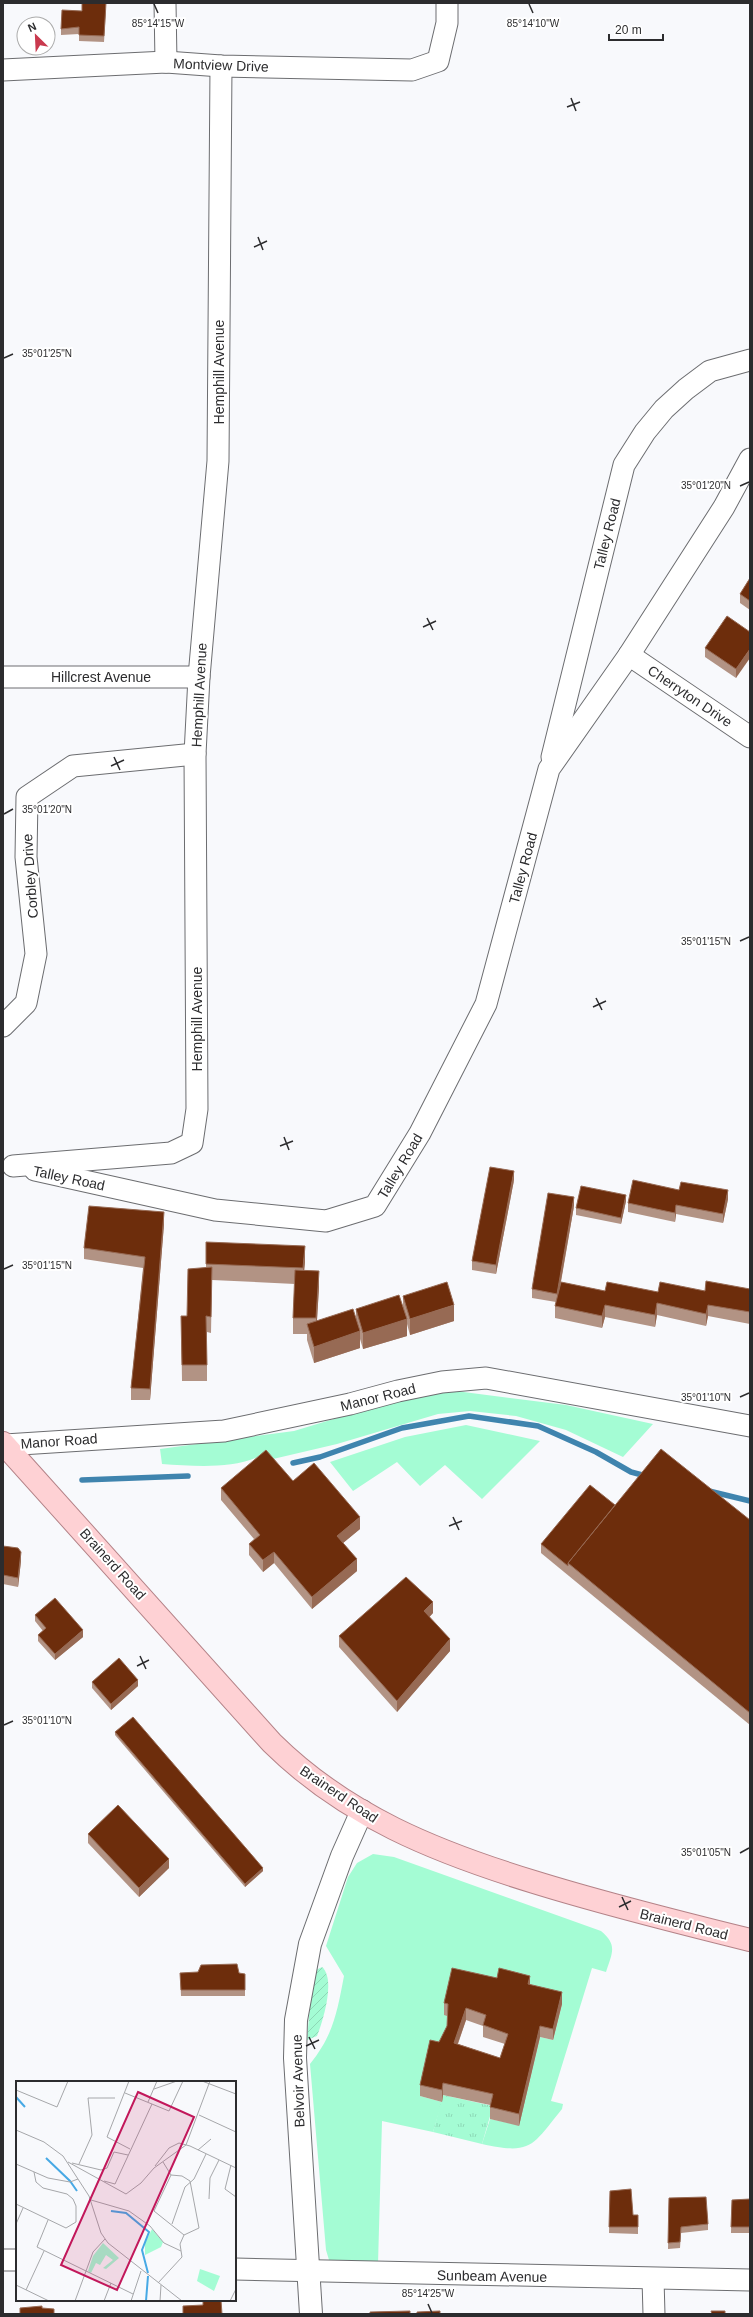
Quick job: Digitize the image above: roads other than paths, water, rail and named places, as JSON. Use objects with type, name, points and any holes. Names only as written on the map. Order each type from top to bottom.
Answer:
[{"type":"main road","name":"Brainerd Road","points":[[4,1444],[272,1743],[315,1781],[362,1811],[411,1839],[483,1867],[594,1901],[750,1940]]},
{"type":"street","points":[[165,3],[166,62]]},
{"type":"street","name":"Montview Drive","points":[[3,70],[166,62],[220,66],[412,70],[438,61],[447,23],[447,3]]},
{"type":"street","name":"Hemphill Avenue","points":[[8,1165],[171,1153],[192,1143],[197,1102],[195,754],[199,677],[218,461],[220,66]]},
{"type":"street","name":"Talley Road","points":[[8,1165],[215,1210],[326,1221],[375,1206],[420,1133],[486,1004],[550,769],[624,465],[645,432],[664,409],[686,389],[710,371],[750,360]]},
{"type":"street","name":"Talley Road","points":[[550,769],[629,655],[724,507],[750,459]]},
{"type":"street","name":"Cherryton Drive","points":[[629,655],[750,737]]},
{"type":"street","name":"Hillcrest Avenue","points":[[3,677],[199,677]]},
{"type":"street","name":"Corbley Drive","points":[[3,1026],[26,1003],[36,954],[26,857],[27,797],[73,766],[195,754]]},
{"type":"street","name":"Manor Road","points":[[4,1444],[224,1431],[350,1404],[398,1391],[442,1382],[486,1378],[750,1426]]},
{"type":"street","name":"Belvoir Avenue","points":[[311,2314],[295,2058],[296,2020],[310,1944],[342,1856],[362,1811]]},
{"type":"street","points":[[3,2260],[16,2260]]},
{"type":"street","name":"Sunbeam Avenue","points":[[236,2269],[308,2272],[750,2280]]},
{"type":"street","points":[[653,2279],[654,2314]]},
{"type":"waterway","points":[[293,1463],[320,1457],[402,1428],[469,1416],[538,1426],[596,1452],[631,1472],[646,1476]]},
{"type":"waterway","points":[[82,1480],[188,1476]]},
{"type":"waterway","points":[[709,1491],[750,1501]]}]
